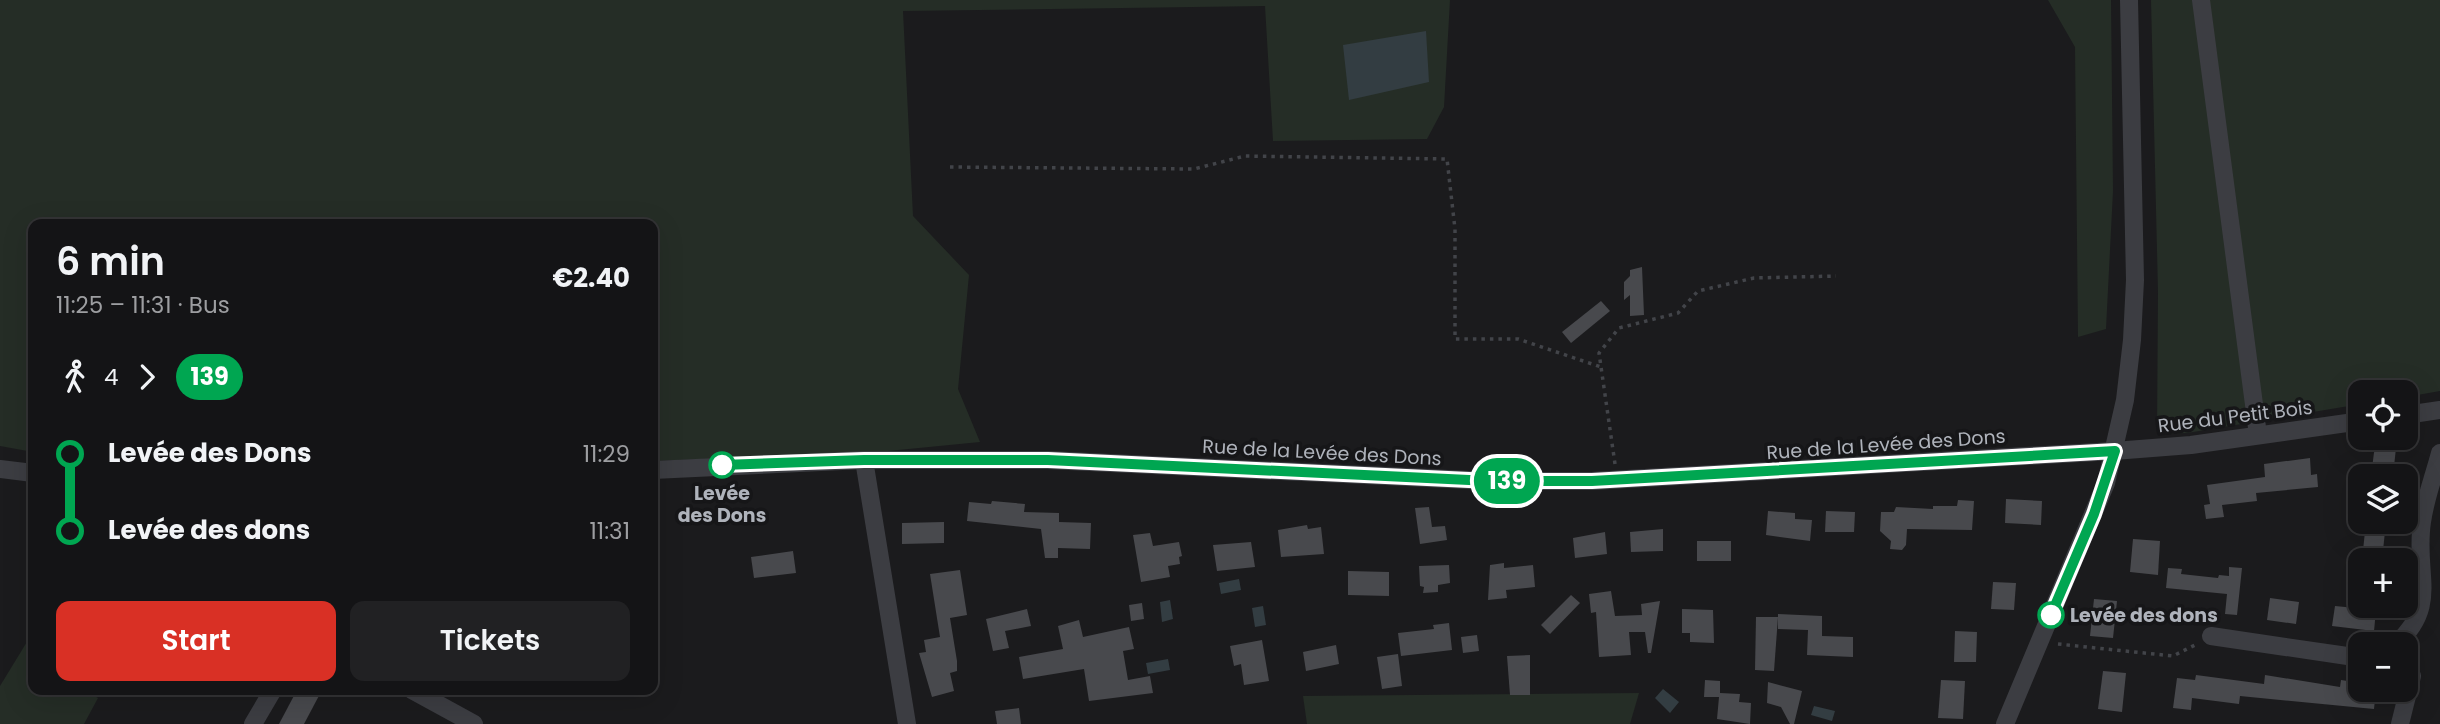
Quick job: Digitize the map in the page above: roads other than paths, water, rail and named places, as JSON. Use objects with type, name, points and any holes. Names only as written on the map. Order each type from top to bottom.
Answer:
[{"type":"street","points":[[2005,724],[2094,514],[2115,451],[2125,400],[2134,310],[2129,0]]},
{"type":"street","points":[[2201,0],[2258,435]]},
{"type":"street","points":[[2418,413],[2440,410]]},
{"type":"street","name":"Rue du Petit Bois","points":[[2115,451],[2348,423]]},
{"type":"street","name":"Rue de la Levée des Dons","points":[[658,470],[864,460],[1048,460],[1490,481],[1617,480],[2115,451]]},
{"type":"street","points":[[2412,632],[2422,616],[2429,595],[2420,549],[2422,520],[2440,453]]},
{"type":"street","points":[[864,460],[907,724]]},
{"type":"street","points":[[0,469],[28,472]]},
{"type":"street","points":[[2211,636],[2348,656]]},
{"type":"street","points":[[253,724],[270,695]]},
{"type":"street","points":[[418,695],[442,716],[474,724]]},
{"type":"street","points":[[2400,724],[2406,702]]},
{"type":"place","name":"Levée des Dons","points":[[722,465]]},
{"type":"place","name":"Levée des dons","points":[[2051,615]]}]
